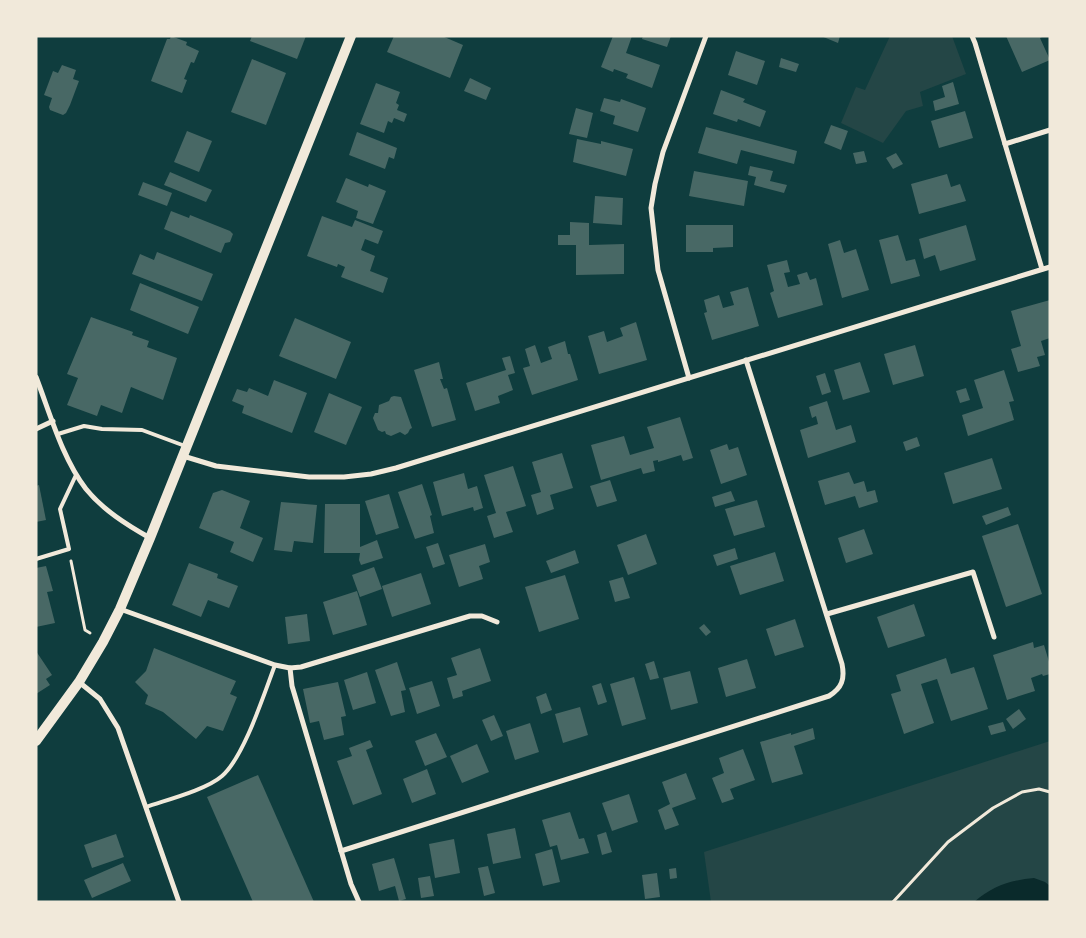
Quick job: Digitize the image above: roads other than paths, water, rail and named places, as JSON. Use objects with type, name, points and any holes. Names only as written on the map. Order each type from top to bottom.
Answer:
[{"type":"main road","points":[[36,742],[79,682],[120,609],[351,36]]},
{"type":"street","points":[[689,378],[658,270],[651,208],[662,152],[706,36]]},
{"type":"street","points":[[972,36],[1042,269]]},
{"type":"street","points":[[1005,144],[1050,130]]},
{"type":"street","points":[[185,451],[216,466],[309,476],[344,477],[371,474],[406,465],[1050,267]]},
{"type":"street","points":[[341,851],[829,696],[837,691],[842,684],[844,675],[842,664],[746,360]]},
{"type":"street","points":[[36,377],[76,475],[87,490],[107,510],[130,527],[150,538]]},
{"type":"street","points":[[36,429],[53,421]]},
{"type":"street","points":[[827,614],[973,572],[994,638]]},
{"type":"street","points":[[120,609],[275,665],[290,668],[301,667],[470,616],[482,616],[498,622]]},
{"type":"street","points":[[290,668],[292,686],[351,884],[359,902]]},
{"type":"street","points":[[79,682],[100,699],[113,718],[122,738],[179,902]]},
{"type":"lane","points":[[58,434],[84,426],[102,429],[142,430],[185,451]]},
{"type":"lane","points":[[36,559],[69,549],[60,509],[76,475]]},
{"type":"lane","points":[[146,807],[221,777],[235,761],[250,729],[275,665]]}]
